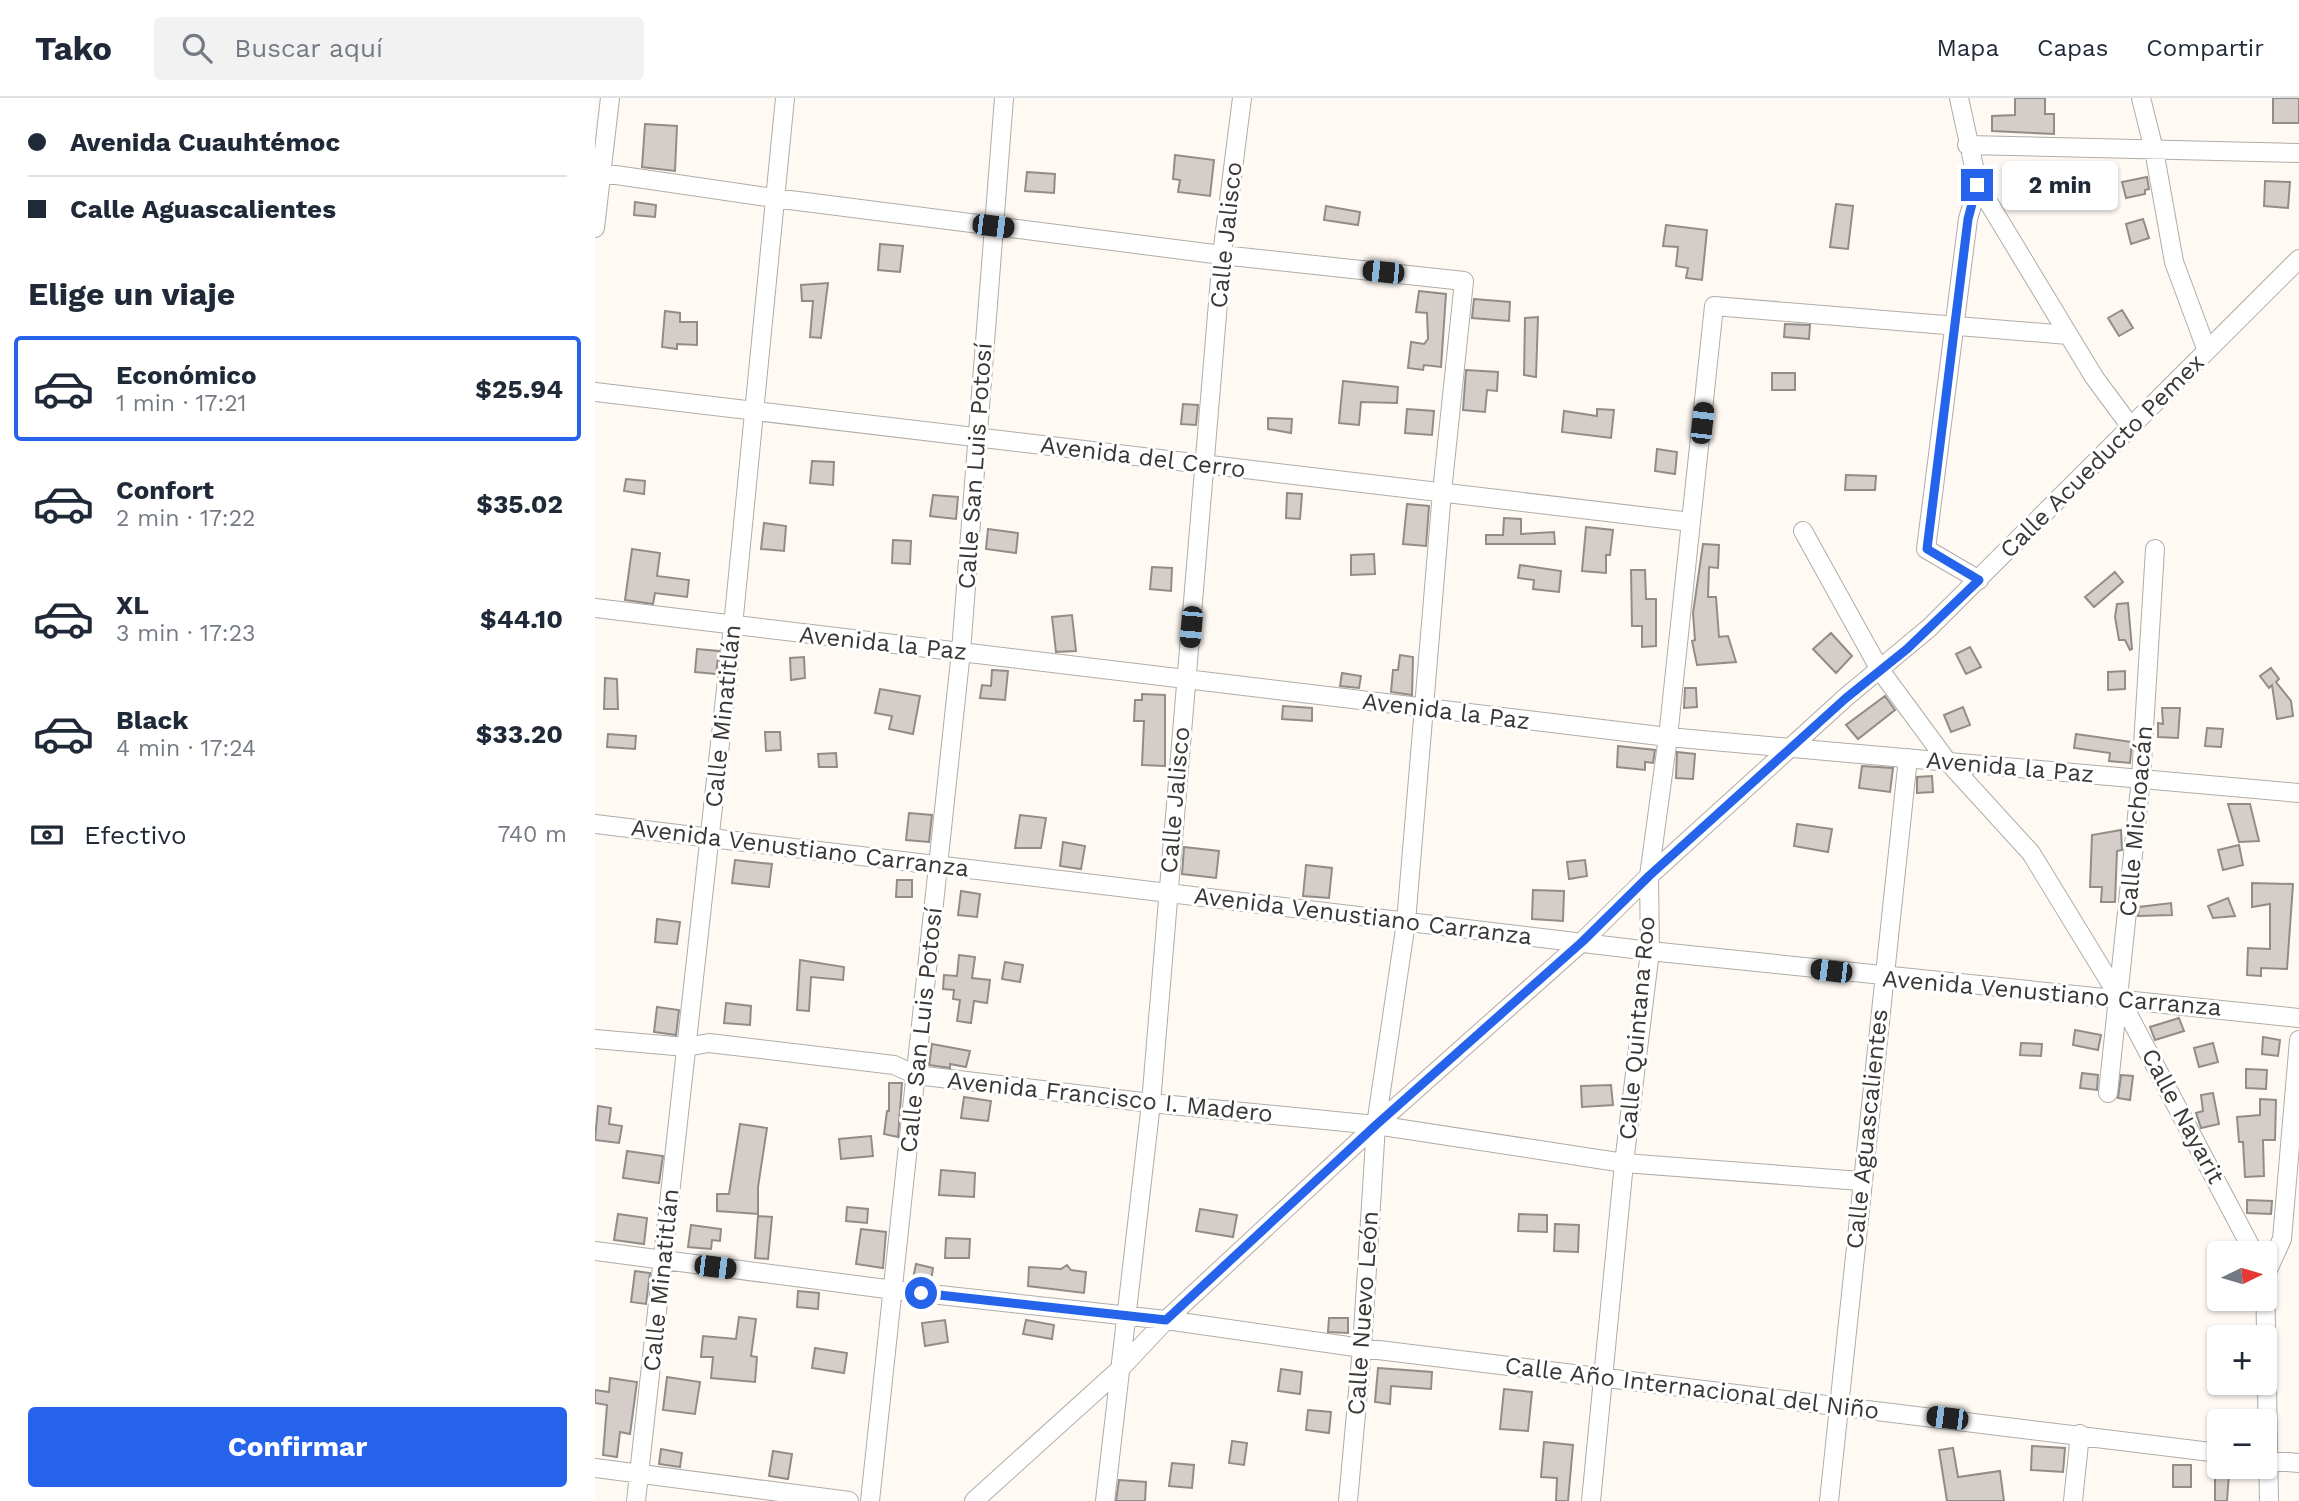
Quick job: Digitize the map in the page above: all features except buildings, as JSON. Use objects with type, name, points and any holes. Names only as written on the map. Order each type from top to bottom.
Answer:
[{"type":"street","points":[[595,228],[599,172],[610,98]]},
{"type":"street","name":"Calle Minatitlán","points":[[636,1501],[733,626],[785,98]]},
{"type":"street","name":"Calle San Luis Potosí","points":[[870,1501],[961,651],[1004,98]]},
{"type":"street","name":"Calle Jalisco","points":[[1105,1501],[1119,1370],[1129,1316],[1151,1103],[1222,255],[1243,98]]},
{"type":"street","points":[[1959,98],[1977,185],[2068,335],[2131,427]]},
{"type":"street","points":[[2141,98],[2154,150],[2174,262],[2207,351]]},
{"type":"street","points":[[1967,145],[2299,153]]},
{"type":"street","points":[[599,172],[774,198],[1222,255],[1464,281],[1442,492],[1406,922],[1376,1125]]},
{"type":"street","points":[[1977,185],[1968,219],[1927,549],[1979,580]]},
{"type":"street","name":"Calle Acueducto Pemex","points":[[974,1501],[1119,1370],[1166,1320],[1376,1125],[1582,942],[1649,876],[1879,670],[1907,649],[2299,259]]},
{"type":"street","name":"Calle Quintana Roo","points":[[1591,1501],[1624,1163],[1650,951],[1649,876],[1668,737],[1714,306],[1955,324]]},
{"type":"street","points":[[1955,324],[2068,335]]},
{"type":"street","name":"Avenida del Cerro","points":[[595,392],[978,435],[1206,466],[1691,522]]},
{"type":"street","name":"Calle Nayarit","points":[[1803,531],[1879,670],[1947,761],[2031,853],[2119,997],[2248,1241]]},
{"type":"street","name":"Calle Michoacán","points":[[2108,1093],[2141,778],[2155,549]]},
{"type":"street","name":"Avenida la Paz","points":[[595,608],[1668,737],[1795,746],[2299,793]]},
{"type":"street","name":"Calle Aguascalientes","points":[[1829,1501],[1908,758]]},
{"type":"street","name":"Avenida Venustiano Carranza","points":[[595,824],[1650,951],[1883,977],[2119,997],[2299,1018]]},
{"type":"street","name":"Avenida Francisco I. Madero","points":[[595,1039],[686,1047],[709,1043],[894,1065],[916,1075],[1151,1103],[1376,1125],[1624,1163],[1861,1181]]},
{"type":"street","points":[[2277,1258],[2290,1240],[2299,1040]]},
{"type":"street","name":"Calle Nuevo León","points":[[1348,1501],[1362,1348],[1376,1125]]},
{"type":"street","name":"Calle Año Internacional del Niño","points":[[595,1251],[894,1290],[1166,1320],[1362,1348],[2080,1434],[2207,1452]]},
{"type":"street","points":[[2266,1311],[2267,1409]]},
{"type":"street","points":[[2073,1501],[2080,1434]]},
{"type":"street","points":[[2277,1461],[2299,1463]]},
{"type":"street","points":[[595,1468],[849,1501]]},
{"type":"street","points":[[2268,1479],[2269,1501]]},
{"type":"route","points":[[921,1293],[1166,1320],[1376,1125],[1582,942],[1649,876],[1846,698],[1907,649],[1979,580],[1927,549],[1968,219],[1977,185]]}]
